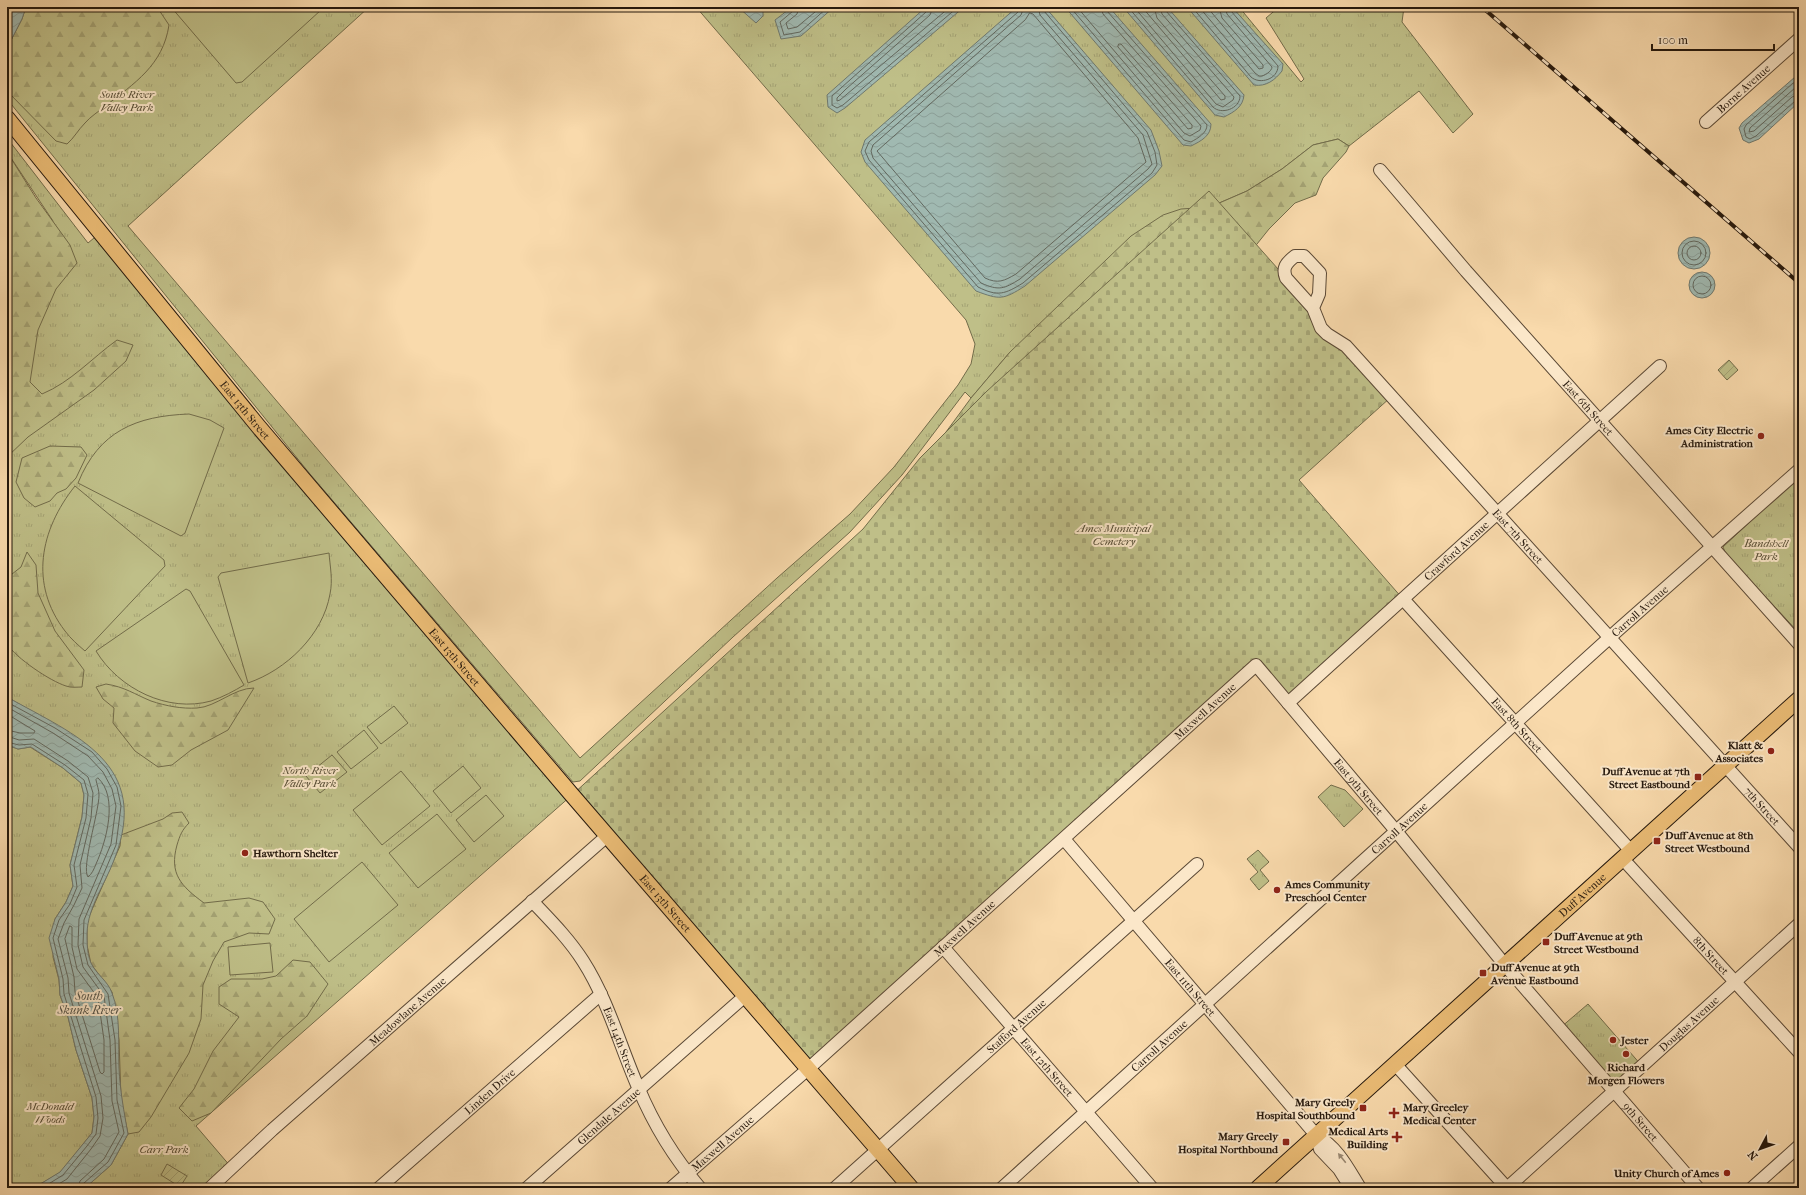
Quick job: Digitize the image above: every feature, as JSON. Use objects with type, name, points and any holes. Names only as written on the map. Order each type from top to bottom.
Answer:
[{"type":"main road","name":"East 13th Street","points":[[7,118],[258,426],[607,836],[911,1188]]},
{"type":"main road","name":"Duff Avenue","points":[[1258,1188],[1799,699]]},
{"type":"street","name":"Borne Avenue","points":[[1706,122],[1799,39]]},
{"type":"street","name":"East 6th Street","points":[[1380,170],[1464,269],[1712,549],[1799,644]]},
{"type":"street","name":"East 7th Street","points":[[1313,308],[1321,328],[1327,334],[1346,346],[1725,766]]},
{"type":"street","name":"Crawford Avenue","points":[[1288,703],[1660,366]]},
{"type":"street","name":"Carroll Avenue","points":[[1002,1188],[1516,722],[1799,470]]},
{"type":"street","name":"East 8th Street","points":[[1403,598],[1516,722],[1627,855]]},
{"type":"street","name":"East 9th Street","points":[[1256,665],[1396,831],[1505,965]]},
{"type":"street","name":"Maxwell Avenue","points":[[671,1188],[808,1069],[1256,665]]},
{"type":"street","name":"7th Street","points":[[1725,766],[1799,847]]},
{"type":"street","name":"Meadowlane Avenue","points":[[210,1188],[236,1161],[607,836]]},
{"type":"street","name":"East 11th Street","points":[[1064,839],[1316,1135]]},
{"type":"street","name":"8th Street","points":[[1627,855],[1735,982],[1799,1052]]},
{"type":"street","name":"Stafford Avenue","points":[[835,1188],[879,1151],[1013,1028],[1196,864]]},
{"type":"street","name":"East 14th Street","points":[[532,901],[561,932],[583,961],[601,994],[639,1089],[663,1136],[687,1173],[700,1188]]},
{"type":"street","name":"Douglas Avenue","points":[[1507,1188],[1799,924]]},
{"type":"street","name":"East 12th Street","points":[[943,947],[1152,1188]]},
{"type":"street","name":"9th Street","points":[[1505,965],[1698,1188]]},
{"type":"street","name":"Linden Drive","points":[[379,1188],[601,994]]},
{"type":"street","name":"Glendale Avenue","points":[[527,1188],[745,996]]},
{"type":"street","points":[[1395,1064],[1507,1188]]},
{"type":"street","points":[[1316,1135],[1320,1149],[1338,1169],[1351,1188]]},
{"type":"street","points":[[1316,1135],[1328,1142],[1342,1159],[1360,1188]]},
{"type":"street","points":[[1752,1188],[1799,1146]]},
{"type":"green space","name":"South River Valley Park","points":[[26,7],[369,7],[128,226],[580,758],[777,578],[850,514],[894,467],[958,385],[971,364],[975,344],[966,320],[696,7],[1239,7],[1301,82],[1304,79],[1266,18],[1279,7],[1404,7],[1402,22],[1473,114],[1453,133],[1419,91],[1349,146],[1338,139],[1313,145],[1282,169],[1247,191],[1210,207],[1010,352],[971,398],[965,392],[902,475],[850,532],[733,637],[580,781],[573,782],[310,474],[7,99],[7,48],[22,19]]},
{"type":"green space","points":[[26,7],[157,7],[169,25],[166,39],[161,51],[146,72],[137,81],[89,119],[67,144],[56,141],[7,91],[7,48],[22,19]]},
{"type":"green space","points":[[171,7],[318,7],[321,10],[242,82],[236,83]]},
{"type":"green space","name":"North River Valley Park","points":[[7,138],[88,243],[100,233],[572,795],[196,1126],[231,1167],[210,1188],[85,1188],[111,1165],[128,1134],[121,1099],[112,993],[104,979],[87,921],[120,846],[122,830],[73,735],[7,697],[7,315],[53,221],[7,152]]},
{"type":"green space","points":[[1338,139],[1349,146],[1346,152],[1323,178],[1316,195],[1295,203],[1269,229],[1249,254],[904,489],[971,398],[1010,352],[1131,236],[1163,215],[1181,209],[1210,207],[1247,191],[1282,169],[1313,145]]},
{"type":"green space","points":[[7,152],[36,198],[70,245],[77,263],[56,289],[38,330],[30,382],[42,394],[53,389],[72,376],[117,340],[133,345],[126,361],[94,390],[28,437],[7,457]]},
{"type":"green space","name":"Ames Municipal Cemetery","points":[[1209,191],[1286,278],[1316,318],[1391,397],[1299,480],[1403,599],[1288,703],[1256,666],[808,1069],[572,795],[863,529],[920,458],[987,391]]},
{"type":"green space","points":[[1729,360],[1738,370],[1727,380],[1718,370]]},
{"type":"green space","points":[[189,414],[210,420],[224,428],[185,533],[181,536],[78,483],[87,465],[97,451],[108,439],[122,430],[136,423],[152,418]]},
{"type":"green space","points":[[50,446],[81,447],[87,455],[76,478],[66,489],[57,493],[50,501],[35,507],[24,498],[16,482],[22,458]]},
{"type":"green space","name":"Bandshell Park","points":[[1799,476],[1799,633],[1726,554],[1723,547]]},
{"type":"green space","points":[[75,486],[164,560],[165,566],[85,651],[67,634],[54,613],[46,595],[43,576],[43,557],[47,539],[63,503]]},
{"type":"green space","points":[[27,552],[36,565],[38,593],[55,631],[84,670],[82,687],[68,687],[51,679],[25,662],[11,650],[7,644],[7,578],[21,567]]},
{"type":"green space","points":[[329,553],[331,589],[326,609],[320,623],[301,649],[289,660],[262,677],[248,683],[218,577],[221,573]]},
{"type":"green space","points":[[186,589],[190,591],[244,685],[211,701],[195,704],[178,704],[162,700],[146,695],[131,687],[106,665],[96,651]]},
{"type":"green space","points":[[106,684],[124,689],[157,703],[186,708],[204,707],[239,691],[254,688],[228,730],[191,750],[172,765],[158,767],[135,751],[113,723],[114,708],[103,699],[96,687]]},
{"type":"green space","points":[[394,706],[408,723],[381,744],[367,727]]},
{"type":"green space","points":[[364,730],[378,748],[351,769],[337,752]]},
{"type":"green space","name":"McDonald Woods","points":[[7,745],[18,749],[30,747],[63,768],[81,783],[84,795],[82,817],[70,865],[73,886],[66,902],[55,919],[53,957],[59,980],[60,995],[92,1098],[94,1117],[92,1133],[61,1172],[37,1186],[23,1184],[20,1188],[7,1188]]},
{"type":"green space","points":[[332,755],[347,772],[320,793],[306,776]]},
{"type":"green space","points":[[463,766],[481,788],[451,813],[433,791]]},
{"type":"green space","points":[[401,771],[430,806],[382,845],[353,810]]},
{"type":"green space","points":[[1331,785],[1345,790],[1363,809],[1344,827],[1318,797]]},
{"type":"green space","points":[[486,795],[504,816],[474,842],[456,820]]},
{"type":"green space","points":[[182,812],[189,823],[179,838],[175,855],[175,864],[176,872],[183,885],[204,903],[249,898],[263,902],[275,919],[269,934],[249,933],[224,942],[213,961],[203,985],[201,1019],[189,1053],[151,1117],[139,1132],[128,1134],[121,1099],[119,1040],[112,992],[91,964],[87,945],[87,921],[120,846],[121,835],[163,819],[172,813]]},
{"type":"green space","points":[[437,814],[466,849],[418,888],[389,853]]},
{"type":"green space","points":[[1258,850],[1269,862],[1260,870],[1269,881],[1259,890],[1250,879],[1258,872],[1247,859]]},
{"type":"green space","points":[[362,862],[398,905],[329,962],[294,919]]},
{"type":"green space","points":[[270,943],[273,972],[230,975],[228,947]]},
{"type":"green space","points":[[293,960],[310,962],[328,984],[307,1016],[281,1039],[211,1113],[192,1121],[179,1108],[194,1089],[213,1051],[239,1017],[219,1004],[219,987],[231,979],[262,979],[276,976]]},
{"type":"green space","points":[[1588,1004],[1642,1066],[1614,1091],[1560,1028]]},
{"type":"green space","points":[[167,1164],[187,1176],[180,1187],[161,1175]]},
{"type":"water","points":[[7,7],[26,7],[22,19],[7,48]]},
{"type":"water","points":[[738,7],[760,7],[763,9],[763,16],[756,23]]},
{"type":"water","points":[[792,7],[834,7],[801,36],[781,39],[775,20]]},
{"type":"water","points":[[926,7],[964,7],[845,108],[837,113],[828,107],[827,95]]},
{"type":"water","points":[[1017,7],[1045,7],[1151,130],[1159,151],[1162,166],[1155,175],[1025,286],[1006,296],[996,297],[976,291],[865,162],[861,152],[865,140]]},
{"type":"water","points":[[1065,7],[1109,7],[1211,124],[1211,128],[1207,135],[1202,140],[1191,146],[1183,145]]},
{"type":"water","points":[[1123,7],[1167,7],[1244,95],[1240,106],[1224,117],[1215,115]]},
{"type":"water","points":[[1187,7],[1232,7],[1283,64],[1282,71],[1266,84],[1254,85]]},
{"type":"water","points":[[1795,77],[1799,78],[1799,102],[1759,139],[1749,143],[1743,140],[1739,128],[1742,123]]},
{"type":"water","points":[[1691,237],[1697,237],[1707,244],[1710,253],[1709,259],[1703,266],[1697,269],[1691,269],[1681,262],[1678,256],[1678,250],[1685,240]]},
{"type":"water","points":[[1702,272],[1711,276],[1715,285],[1711,294],[1702,298],[1693,294],[1689,285],[1693,276]]},
{"type":"water","name":"South Skunk River","points":[[7,697],[59,725],[82,740],[101,757],[115,777],[123,800],[123,827],[114,860],[90,914],[87,941],[91,963],[110,989],[117,1011],[120,1084],[128,1134],[111,1165],[85,1188],[20,1188],[23,1184],[37,1186],[60,1172],[92,1133],[94,1117],[92,1098],[60,995],[59,979],[49,938],[55,919],[66,902],[73,886],[70,865],[82,817],[84,795],[81,783],[63,768],[31,747],[18,749],[7,745]]},
{"type":"railway","points":[[1482,7],[1799,283]]},
{"type":"place","name":"Ames City Electric Administration","points":[[1761,436]]},
{"type":"place","name":"Klatt & Associates","points":[[1771,751]]},
{"type":"place","name":"Duff Avenue at 7th Street Eastbound","points":[[1698,777]]},
{"type":"place","name":"Duff Avenue at 8th Street Westbound","points":[[1657,841]]},
{"type":"place","name":"Hawthorn Shelter","points":[[245,853]]},
{"type":"place","name":"Ames Community Preschool Center","points":[[1277,890]]},
{"type":"place","name":"Duff Avenue at 9th Street Westbound","points":[[1546,942]]},
{"type":"place","name":"Duff Avenue at 9th Avenue Eastbound","points":[[1483,973]]},
{"type":"place","name":"Jester","points":[[1613,1040]]},
{"type":"place","name":"Richard Morgen Flowers","points":[[1626,1054]]},
{"type":"place","name":"Mary Greely Hospital Southbound","points":[[1363,1108]]},
{"type":"place","name":"Mary Greeley Medical Center","points":[[1394,1113]]},
{"type":"place","name":"Medical Arts Building","points":[[1397,1137]]},
{"type":"place","name":"Mary Greely Hospital Northbound","points":[[1286,1142]]},
{"type":"place","name":"Unity Church of Ames","points":[[1727,1173]]},
{"type":"park label","name":"Carr Park","points":[[164,1149]]}]
